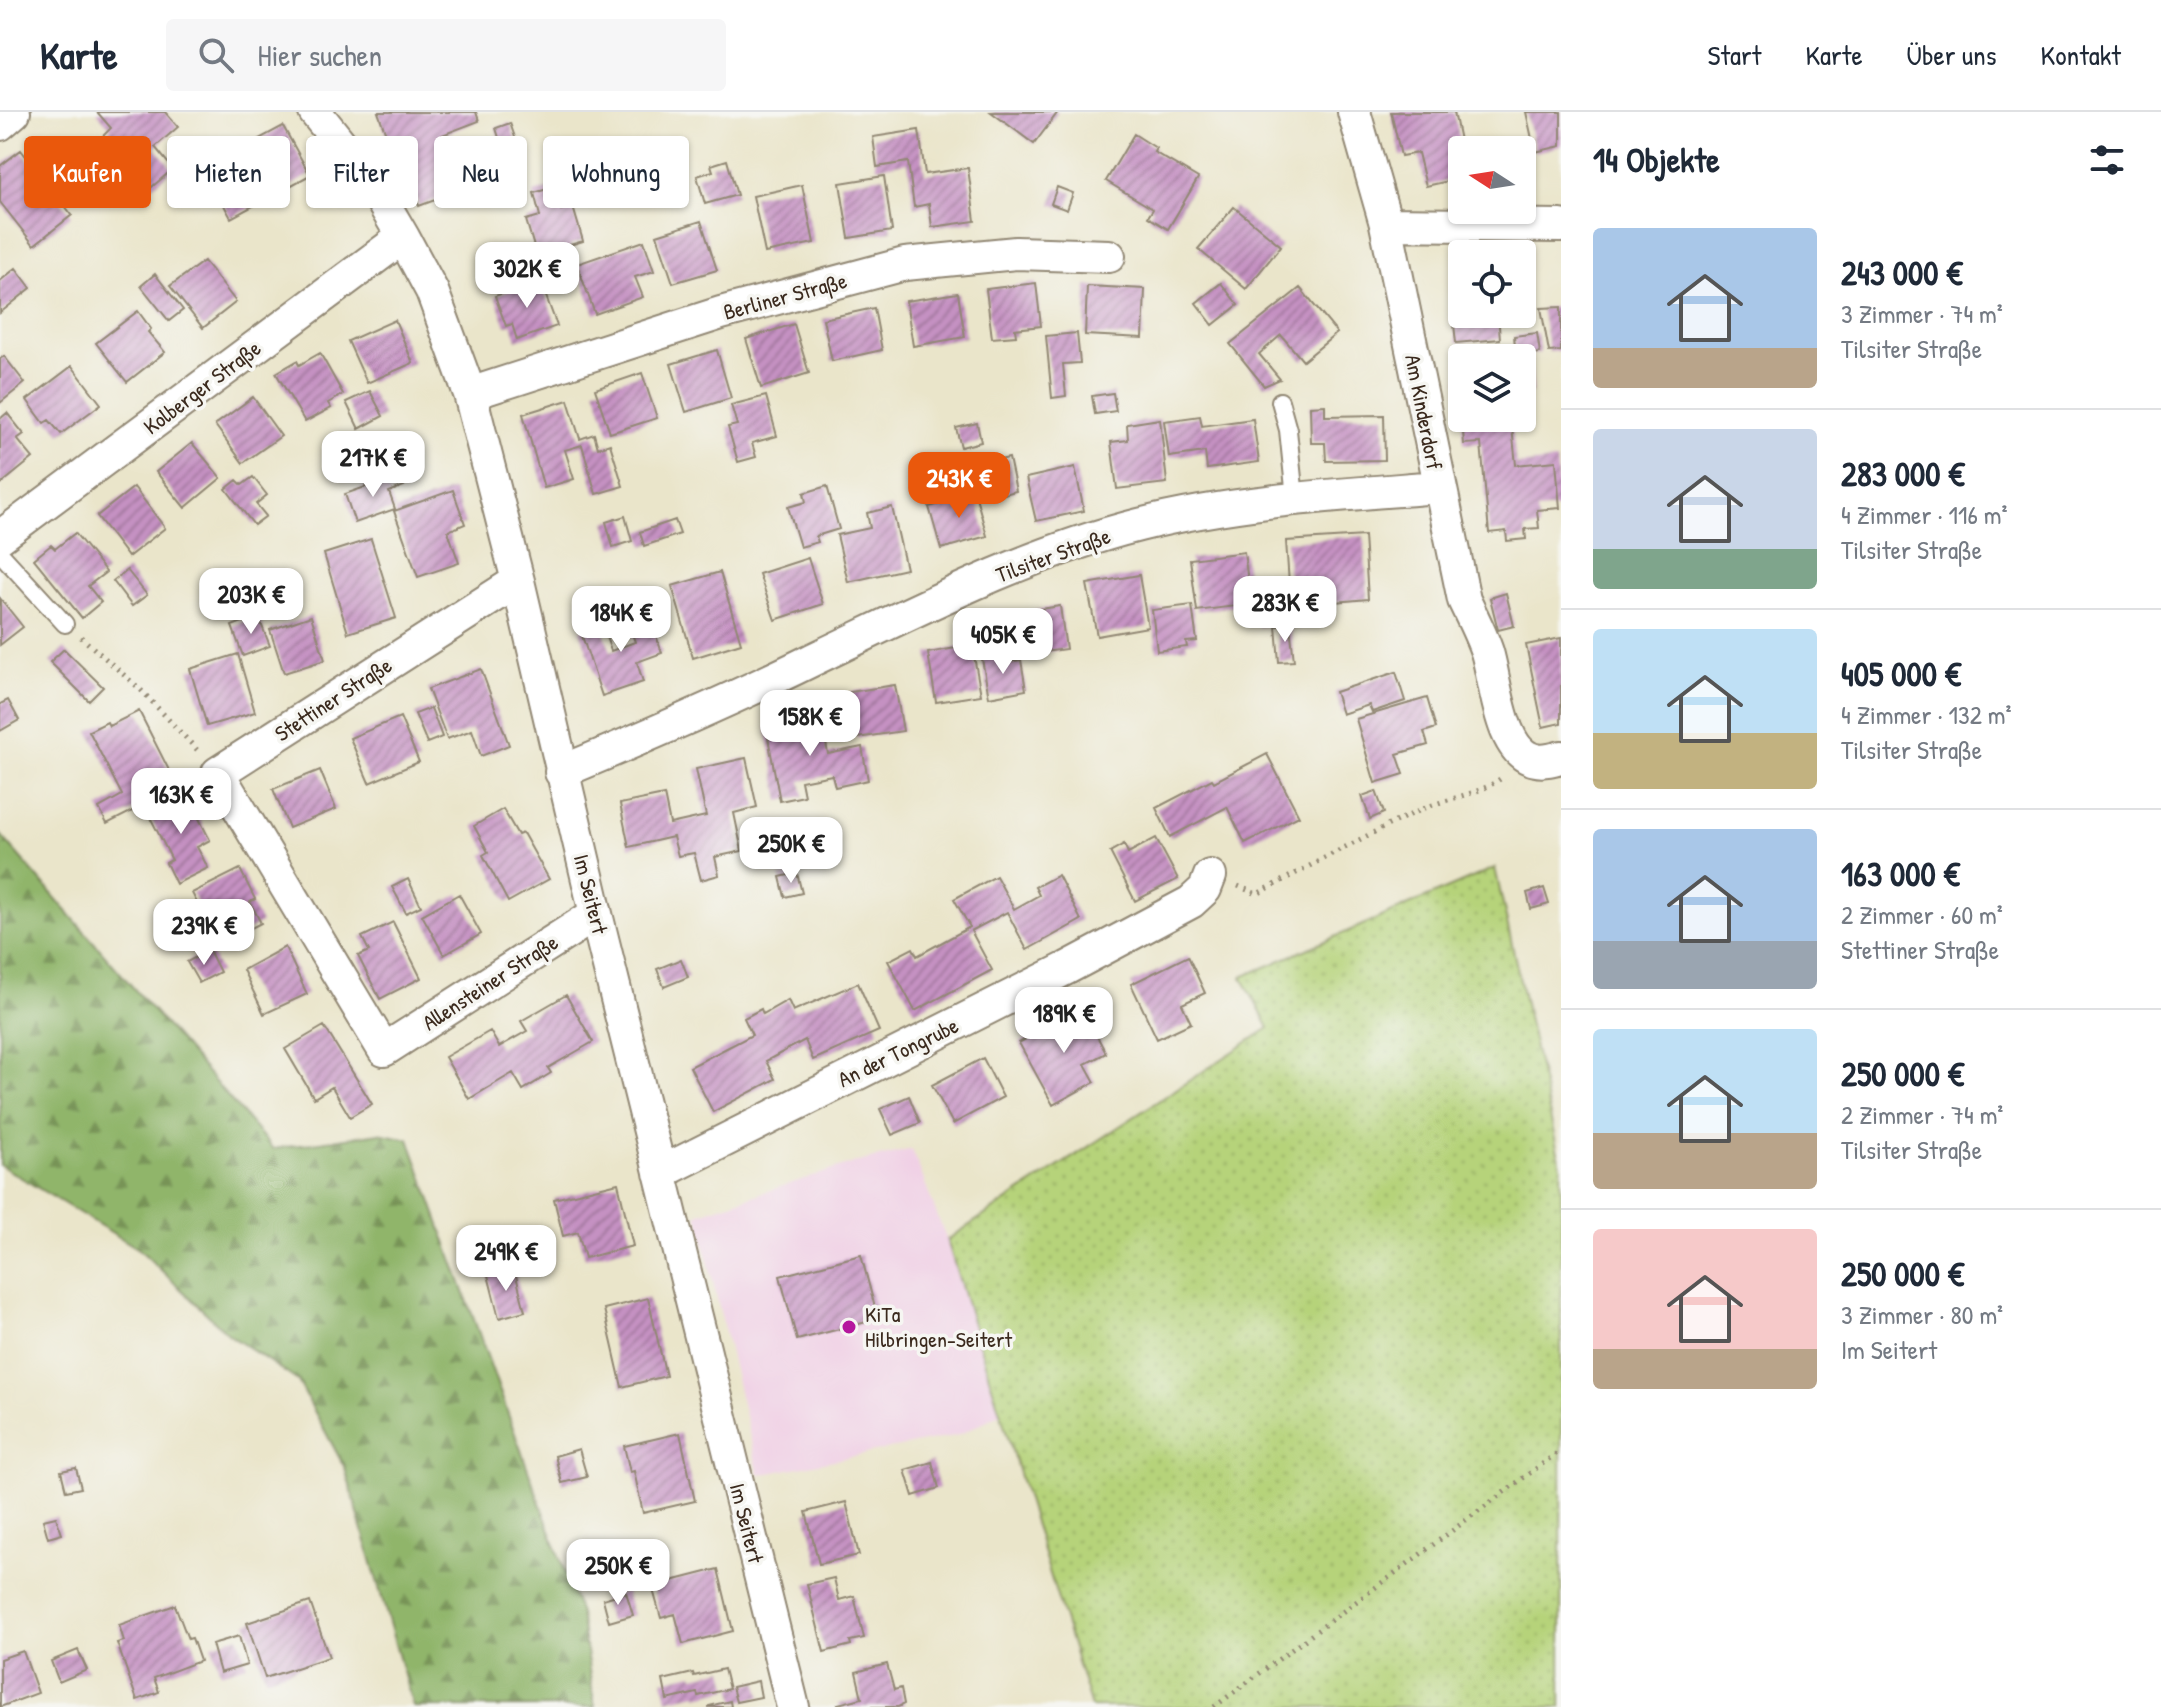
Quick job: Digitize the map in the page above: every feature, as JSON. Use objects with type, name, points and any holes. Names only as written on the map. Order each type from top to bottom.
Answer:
[{"type":"street","points":[[0,124],[14,112]]},
{"type":"street","name":"Im Seitert","points":[[315,112],[371,182],[403,237],[432,291],[470,394],[793,1707]]},
{"type":"street","name":"Am Kinderdorf","points":[[1354,112],[1386,224],[1464,600],[1486,649],[1504,724],[1511,741],[1521,753]]},
{"type":"street","points":[[1386,224],[1561,226]]},
{"type":"street","name":"Kolberger Straße","points":[[0,537],[403,237]]},
{"type":"street","name":"Berliner Straße","points":[[470,394],[721,313],[905,264],[1016,253],[1109,256]]},
{"type":"street","name":"Tilsiter Straße","points":[[561,772],[665,729],[916,610],[1037,557],[1138,525],[1214,508],[1295,498],[1439,487]]},
{"type":"street","name":"Stettiner Straße","points":[[218,773],[518,581]]},
{"type":"street","points":[[1521,753],[1536,761],[1561,757]]},
{"type":"street","name":"Allensteiner Straße","points":[[218,773],[384,1050],[596,914]]},
{"type":"street","name":"An der Tongrube","points":[[660,1173],[1067,968],[1191,902],[1205,889],[1210,876]]},
{"type":"lane","points":[[1280,401],[1288,430],[1295,498]]},
{"type":"lane","points":[[0,553],[65,624]]},
{"type":"path","points":[[65,624],[140,689],[218,773]]},
{"type":"path","points":[[1210,876],[1257,894],[1436,803],[1495,784],[1521,753]]},
{"type":"path","points":[[1214,1707],[1561,1450]]},
{"type":"shaded area","name":"KiTa Hilbringen-Seitert","points":[[912,1149],[947,1241],[1001,1413],[959,1435],[759,1475],[697,1214],[854,1163]]},
{"type":"green space","points":[[0,834],[273,1149],[379,1133],[409,1139],[580,1614],[595,1707],[413,1707],[345,1468],[298,1381],[228,1334],[139,1249],[0,1165]]},
{"type":"green space","points":[[1495,868],[1561,1166],[1561,1707],[1091,1707],[947,1240],[1269,1028],[1242,977]]},
{"type":"building","points":[[97,112],[165,112],[178,127],[155,147],[167,162],[167,174],[151,188],[151,136],[103,136],[111,128]]},
{"type":"building","points":[[378,112],[476,112],[479,121],[442,136],[434,136],[434,200],[419,206],[418,136],[387,136]]},
{"type":"building","points":[[991,112],[1058,112],[1034,144]]},
{"type":"building","points":[[1391,112],[1454,112],[1459,136],[1448,136],[1448,181],[1426,186],[1418,153],[1401,156]]},
{"type":"building","points":[[1526,112],[1561,112],[1561,146],[1536,152],[1536,136],[1531,136]]},
{"type":"building","points":[[510,123],[515,136],[498,136],[496,128]]},
{"type":"building","points":[[283,126],[289,136],[265,136]]},
{"type":"building","points":[[919,130],[925,174],[968,168],[975,221],[932,227],[929,204],[914,207],[908,162],[877,167],[873,137]]},
{"type":"building","points":[[1134,134],[1156,148],[1154,152],[1198,178],[1168,229],[1148,217],[1153,209],[1106,181]]},
{"type":"building","points":[[290,139],[306,168],[306,177],[290,186]]},
{"type":"building","points":[[21,150],[24,154],[24,208],[67,208],[72,215],[34,245],[0,202],[0,166]]},
{"type":"building","points":[[727,160],[737,195],[705,204],[697,176],[713,171],[711,165]]},
{"type":"building","points":[[884,176],[892,231],[849,238],[840,183]]},
{"type":"building","points":[[802,185],[814,243],[765,253],[753,196]]},
{"type":"building","points":[[1057,187],[1073,193],[1067,210],[1051,204]]},
{"type":"building","points":[[543,190],[543,208],[573,208],[583,241],[570,245],[573,258],[540,267],[526,220],[540,216],[534,193]]},
{"type":"building","points":[[1234,207],[1281,246],[1246,289],[1198,249]]},
{"type":"building","points":[[225,208],[249,208],[231,218]]},
{"type":"building","points":[[701,221],[717,270],[673,283],[657,235]]},
{"type":"building","points":[[644,241],[654,271],[635,277],[643,297],[595,314],[577,264]]},
{"type":"building","points":[[204,261],[236,302],[203,328],[170,286]]},
{"type":"building","points":[[16,268],[31,288],[0,313],[0,281]]},
{"type":"building","points":[[155,274],[183,310],[169,321],[141,286]]},
{"type":"building","points":[[540,280],[557,326],[517,340],[512,324],[506,326],[495,296]]},
{"type":"building","points":[[1036,283],[1041,326],[1015,329],[1016,336],[992,338],[986,289]]},
{"type":"building","points":[[1221,283],[1238,305],[1213,325],[1196,303]]},
{"type":"building","points":[[1087,286],[1145,289],[1143,338],[1085,335]]},
{"type":"building","points":[[1300,288],[1337,333],[1303,361],[1281,335],[1259,354],[1280,379],[1264,386],[1230,344]]},
{"type":"building","points":[[958,293],[965,337],[913,346],[906,301]]},
{"type":"building","points":[[1561,307],[1561,351],[1549,352],[1541,308]]},
{"type":"building","points":[[874,308],[882,350],[832,361],[823,319]]},
{"type":"building","points":[[138,311],[151,329],[148,332],[165,352],[127,382],[96,343]]},
{"type":"building","points":[[395,320],[413,363],[367,383],[348,341]]},
{"type":"building","points":[[794,324],[809,373],[761,388],[746,339]]},
{"type":"building","points":[[1454,328],[1499,328],[1500,339],[1456,343]]},
{"type":"building","points":[[1077,333],[1080,363],[1063,364],[1066,396],[1052,398],[1046,336]]},
{"type":"building","points":[[1537,333],[1540,353],[1536,354],[1536,344],[1515,344],[1514,336]]},
{"type":"building","points":[[717,350],[731,398],[686,412],[671,364]]},
{"type":"building","points":[[320,353],[343,394],[328,403],[331,408],[305,422],[276,373]]},
{"type":"building","points":[[4,356],[25,383],[0,403],[0,359]]},
{"type":"building","points":[[72,366],[101,404],[61,434],[49,420],[44,423],[27,400]]},
{"type":"building","points":[[642,373],[657,418],[610,433],[595,389]]},
{"type":"building","points":[[370,391],[383,416],[359,429],[346,402]]},
{"type":"building","points":[[1113,393],[1116,411],[1095,414],[1092,396]]},
{"type":"building","points":[[766,396],[777,436],[752,443],[756,457],[738,462],[728,427],[737,425],[731,405]]},
{"type":"building","points":[[253,397],[281,436],[243,463],[215,425]]},
{"type":"building","points":[[568,400],[580,439],[594,434],[598,448],[610,444],[623,486],[596,494],[582,445],[565,450],[574,479],[544,488],[523,414]]},
{"type":"building","points":[[1325,405],[1325,416],[1384,415],[1385,460],[1326,461],[1325,443],[1311,443],[1310,406]]},
{"type":"building","points":[[7,413],[24,434],[17,439],[33,458],[0,485],[0,419]]},
{"type":"building","points":[[1200,416],[1202,426],[1253,419],[1259,462],[1207,469],[1205,452],[1169,457],[1164,421]]},
{"type":"building","points":[[1160,419],[1167,483],[1117,489],[1111,442],[1128,440],[1127,424]]},
{"type":"building","points":[[977,423],[981,442],[961,447],[956,428]]},
{"type":"building","points":[[1463,432],[1512,432],[1516,465],[1556,461],[1560,508],[1537,510],[1539,528],[1525,529],[1526,539],[1507,541],[1506,531],[1489,533],[1481,443],[1464,444]]},
{"type":"building","points":[[192,443],[221,478],[185,508],[156,472]]},
{"type":"building","points":[[1009,458],[1016,491],[991,497],[984,463]]},
{"type":"building","points":[[1075,467],[1084,511],[1036,521],[1026,478]]},
{"type":"building","points":[[400,475],[404,486],[389,492],[395,509],[355,523],[345,494]]},
{"type":"building","points":[[253,477],[267,495],[256,504],[266,516],[254,525],[226,489],[237,480],[242,485]]},
{"type":"building","points":[[827,486],[839,529],[816,536],[818,542],[800,547],[788,507],[806,502],[804,493]]},
{"type":"building","points":[[973,486],[987,536],[941,549],[929,507],[958,499],[955,491]]},
{"type":"building","points":[[134,487],[165,528],[128,557],[97,516]]},
{"type":"building","points":[[453,490],[465,524],[448,531],[459,563],[418,577],[394,511]]},
{"type":"building","points":[[892,507],[906,569],[848,582],[837,535],[870,528],[867,513]]},
{"type":"building","points":[[625,516],[632,541],[613,547],[606,522]]},
{"type":"building","points":[[675,520],[680,534],[644,546],[640,532]]},
{"type":"building","points":[[75,533],[106,572],[88,586],[101,602],[82,618],[34,559],[51,545],[55,549]]},
{"type":"building","points":[[1364,536],[1368,599],[1335,602],[1335,595],[1290,598],[1286,541]]},
{"type":"building","points":[[371,539],[396,618],[348,633],[324,554]]},
{"type":"building","points":[[1244,552],[1251,604],[1197,611],[1190,559]]},
{"type":"building","points":[[808,558],[823,604],[775,620],[759,574]]},
{"type":"building","points":[[127,570],[147,595],[132,606],[113,581]]},
{"type":"building","points":[[720,572],[741,643],[693,658],[672,586]]},
{"type":"building","points":[[1139,575],[1148,627],[1097,636],[1087,584]]},
{"type":"building","points":[[1506,593],[1514,626],[1498,630],[1490,598]]},
{"type":"building","points":[[0,598],[23,627],[0,645]]},
{"type":"building","points":[[1268,600],[1271,625],[1258,627],[1255,602]]},
{"type":"building","points":[[1192,605],[1197,641],[1186,642],[1187,647],[1157,651],[1152,610]]},
{"type":"building","points":[[1060,606],[1066,649],[1022,655],[1016,613]]},
{"type":"building","points":[[648,612],[662,653],[637,662],[643,682],[602,696],[580,630],[601,623],[611,651],[635,642],[627,619]]},
{"type":"building","points":[[258,616],[270,646],[243,656],[232,626]]},
{"type":"building","points":[[311,616],[325,660],[284,673],[270,630]]},
{"type":"building","points":[[1290,625],[1294,661],[1279,662],[1276,626]]},
{"type":"building","points":[[1561,638],[1561,723],[1543,727],[1526,645]]},
{"type":"building","points":[[972,645],[981,695],[936,702],[928,653]]},
{"type":"building","points":[[64,649],[103,687],[89,701],[50,662]]},
{"type":"building","points":[[238,654],[255,712],[207,726],[190,669]]},
{"type":"building","points":[[1003,656],[1004,663],[1021,660],[1026,690],[989,697],[982,659]]},
{"type":"building","points":[[481,669],[509,745],[481,756],[472,730],[447,739],[428,689]]},
{"type":"building","points":[[1396,672],[1405,701],[1372,712],[1369,705],[1342,714],[1335,692]]},
{"type":"building","points":[[895,685],[903,731],[857,738],[850,692]]},
{"type":"building","points":[[1427,698],[1436,728],[1424,732],[1428,745],[1397,754],[1404,774],[1375,783],[1356,719]]},
{"type":"building","points":[[8,700],[19,720],[0,731],[0,704]]},
{"type":"building","points":[[431,708],[442,737],[427,743],[415,714]]},
{"type":"building","points":[[139,711],[178,788],[107,824],[99,808],[122,795],[89,731],[107,722],[109,726]]},
{"type":"building","points":[[821,716],[828,754],[862,747],[868,780],[835,787],[832,775],[801,781],[804,796],[780,801],[766,727]]},
{"type":"building","points":[[400,717],[419,762],[369,783],[350,738]]},
{"type":"building","points":[[1267,754],[1299,816],[1245,843],[1227,807],[1170,837],[1156,808]]},
{"type":"building","points":[[746,758],[757,807],[734,813],[742,851],[715,857],[719,875],[701,880],[694,853],[678,856],[673,837],[629,847],[620,804],[664,795],[670,824],[706,816],[696,769]]},
{"type":"building","points":[[320,770],[336,809],[289,828],[273,789]]},
{"type":"building","points":[[185,791],[210,840],[197,847],[208,868],[176,884],[166,863],[172,860],[147,811]]},
{"type":"building","points":[[1376,791],[1384,813],[1370,819],[1362,796]]},
{"type":"building","points":[[503,809],[518,835],[523,833],[549,879],[508,902],[483,855],[488,852],[474,826]]},
{"type":"building","points":[[1156,838],[1178,879],[1135,901],[1110,852],[1124,844],[1128,853]]},
{"type":"building","points":[[240,869],[255,899],[250,902],[261,923],[218,945],[192,893]]},
{"type":"building","points":[[797,873],[802,893],[785,897],[780,877]]},
{"type":"building","points":[[1058,875],[1081,920],[1027,950],[1007,912],[971,931],[992,970],[915,1011],[888,961],[913,948],[917,956],[970,927],[954,899],[996,876],[1014,909],[1039,895],[1035,887]]},
{"type":"building","points":[[408,879],[421,906],[406,913],[392,887]]},
{"type":"building","points":[[1544,888],[1549,904],[1531,909],[1527,893]]},
{"type":"building","points":[[459,894],[481,934],[444,955],[422,915]]},
{"type":"building","points":[[393,922],[421,978],[380,999],[358,956],[369,951],[362,937]]},
{"type":"building","points":[[285,947],[307,994],[264,1014],[243,970]]},
{"type":"building","points":[[209,950],[220,972],[199,983],[187,962]]},
{"type":"building","points":[[1188,956],[1205,993],[1182,1004],[1191,1023],[1157,1039],[1131,984]]},
{"type":"building","points":[[681,959],[688,977],[664,987],[657,969]]},
{"type":"building","points":[[858,983],[879,1031],[813,1060],[805,1040],[766,1061],[775,1079],[713,1112],[690,1067],[752,1035],[744,1018],[761,1009],[763,1014],[788,1000],[793,1011]]},
{"type":"building","points":[[566,995],[593,1042],[548,1068],[551,1073],[523,1090],[513,1073],[469,1099],[445,1057],[490,1031],[499,1047],[527,1031],[521,1021]]},
{"type":"building","points":[[1082,1008],[1106,1053],[1085,1064],[1095,1082],[1053,1105],[1019,1043]]},
{"type":"building","points":[[324,1026],[372,1104],[350,1117],[332,1087],[314,1098],[285,1049]]},
{"type":"building","points":[[983,1058],[1003,1097],[953,1124],[932,1085]]},
{"type":"building","points":[[909,1096],[920,1123],[892,1135],[880,1109]]},
{"type":"building","points":[[618,1183],[633,1246],[585,1258],[578,1232],[563,1236],[554,1199]]},
{"type":"building","points":[[861,1255],[878,1319],[797,1340],[780,1276]]},
{"type":"building","points":[[514,1268],[525,1311],[499,1318],[488,1275]]},
{"type":"building","points":[[648,1298],[666,1376],[622,1387],[604,1309]]},
{"type":"building","points":[[680,1433],[695,1501],[643,1513],[634,1471],[630,1472],[624,1446]]},
{"type":"building","points":[[579,1449],[587,1477],[562,1483],[555,1456]]},
{"type":"building","points":[[932,1462],[939,1488],[913,1496],[905,1470]]},
{"type":"building","points":[[76,1468],[81,1488],[66,1491],[61,1471]]},
{"type":"building","points":[[846,1502],[859,1555],[819,1564],[806,1512]]},
{"type":"building","points":[[56,1517],[62,1534],[48,1538],[43,1520]]},
{"type":"building","points":[[718,1569],[733,1631],[683,1644],[675,1614],[661,1618],[652,1586]]},
{"type":"building","points":[[834,1578],[839,1600],[854,1596],[864,1638],[824,1652],[807,1584]]},
{"type":"building","points":[[626,1592],[633,1615],[609,1622],[603,1599]]},
{"type":"building","points":[[310,1602],[329,1657],[265,1678],[247,1623]]},
{"type":"building","points":[[175,1605],[200,1661],[154,1678],[159,1692],[137,1700],[117,1643],[124,1641],[119,1625]]},
{"type":"building","points":[[239,1636],[247,1665],[220,1673],[212,1644]]},
{"type":"building","points":[[78,1650],[87,1670],[59,1682],[51,1661]]},
{"type":"building","points":[[23,1651],[38,1693],[0,1707],[0,1659]]},
{"type":"building","points":[[887,1664],[894,1690],[901,1688],[904,1704],[898,1707],[839,1707],[838,1704],[862,1698],[856,1672]]},
{"type":"building","points":[[724,1669],[729,1689],[667,1700],[663,1680]]},
{"type":"building","points":[[758,1681],[761,1697],[736,1702],[732,1687]]},
{"type":"building","points":[[730,1701],[731,1707],[709,1707],[709,1706]]},
{"type":"place","name":"KiTa Hilbringen-Seitert","points":[[849,1327]]}]
